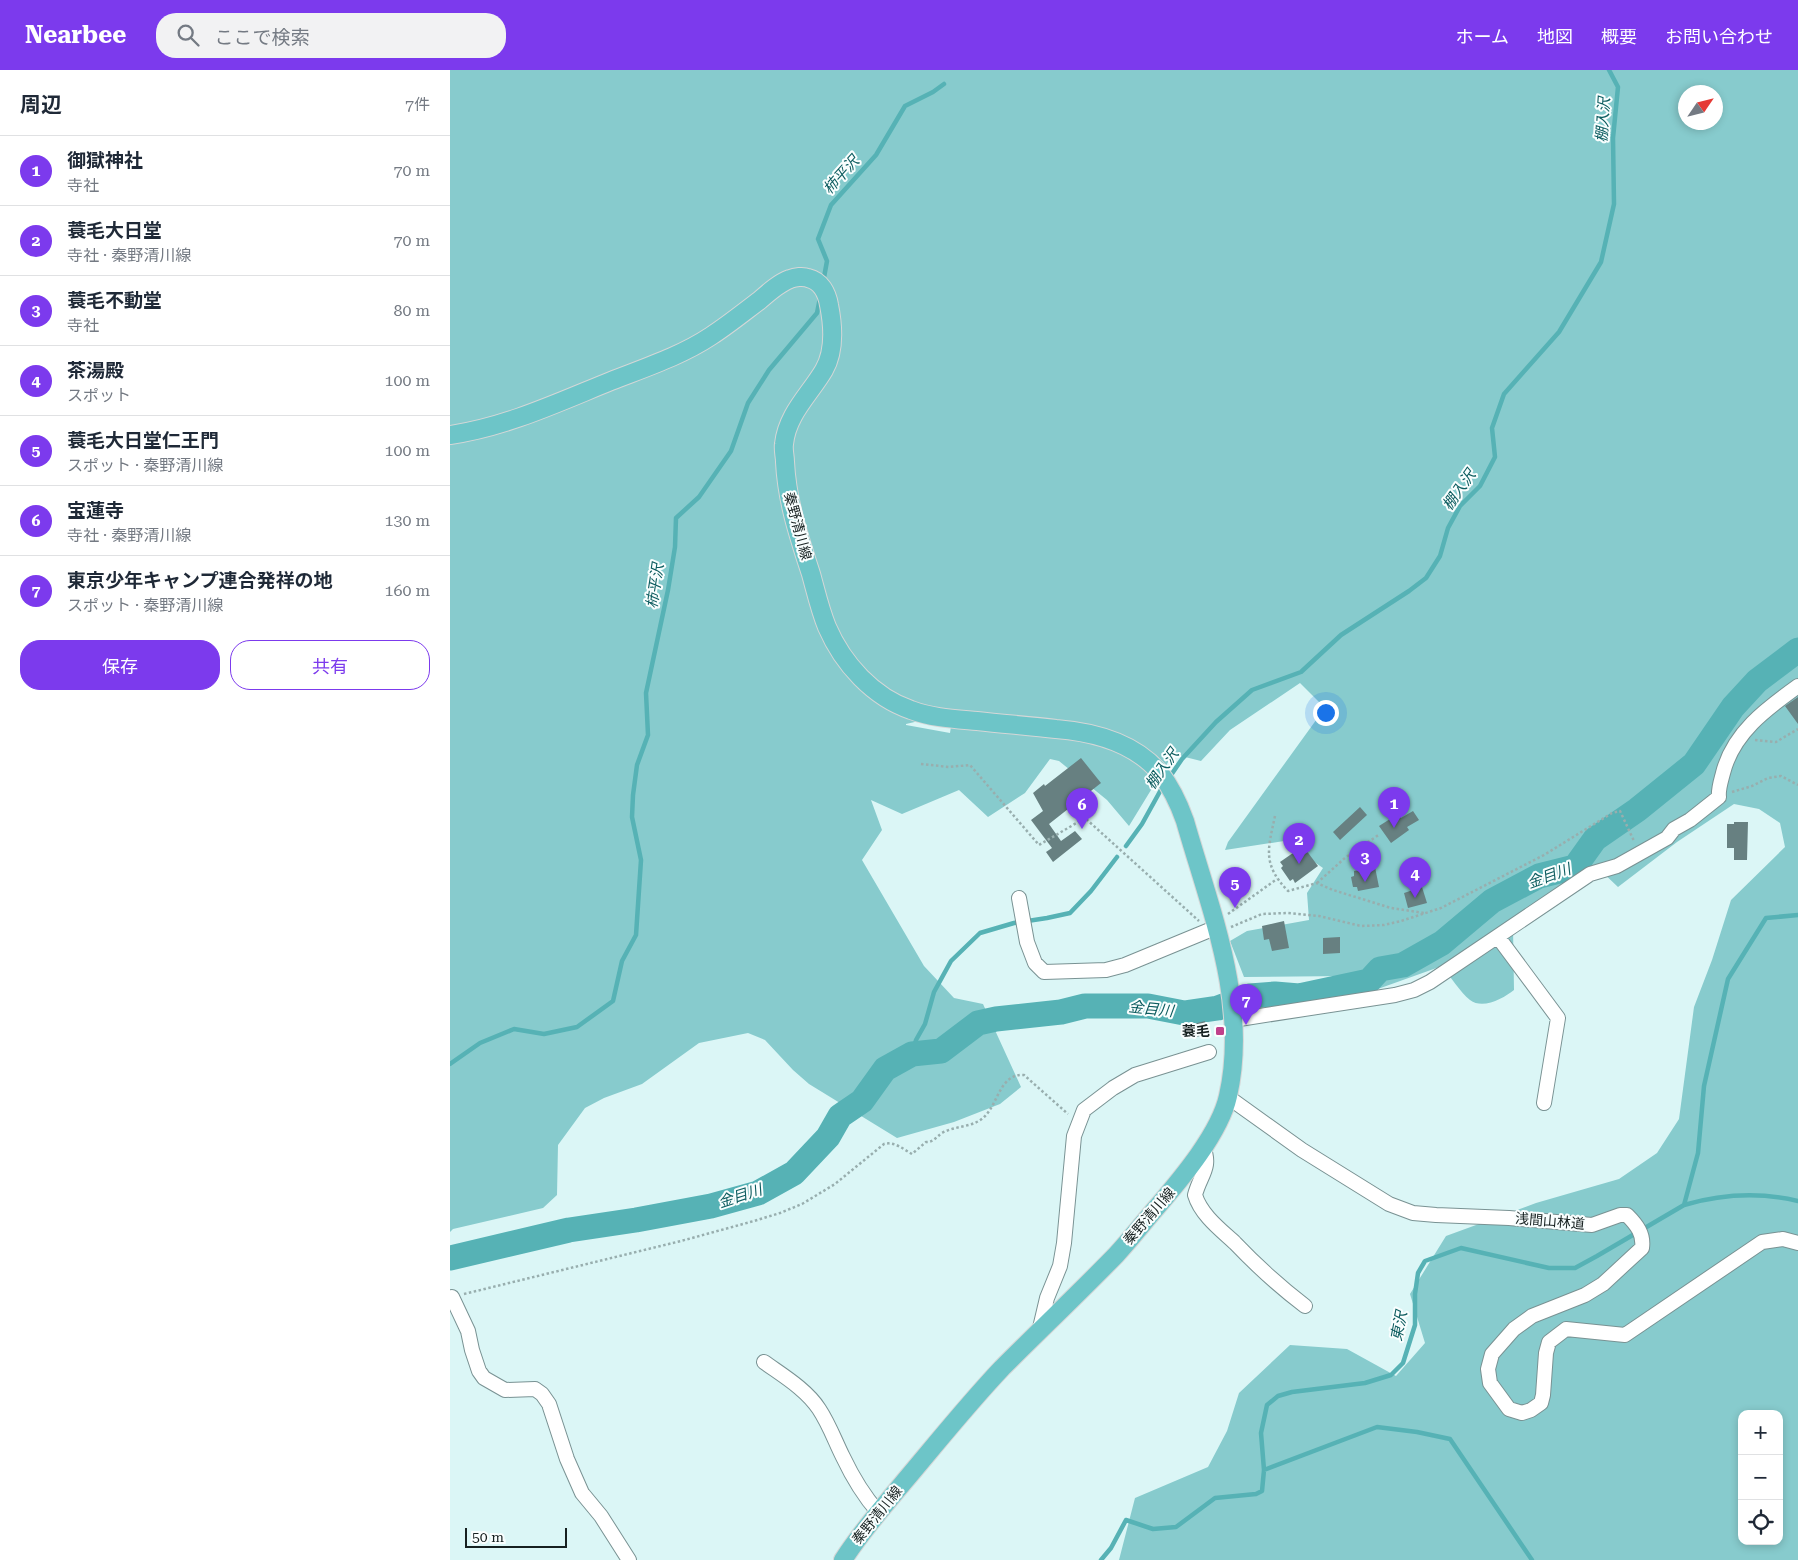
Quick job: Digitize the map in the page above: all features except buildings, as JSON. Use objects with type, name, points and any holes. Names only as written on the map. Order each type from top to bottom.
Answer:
[{"type":"main road","name":"秦野清川線","points":[[450,435],[466,433],[531,414],[672,356],[705,340],[728,325],[777,286],[791,279],[805,277],[812,279],[820,284],[827,295],[833,323],[831,349],[826,367],[798,406],[790,421],[784,444],[789,501],[827,626],[840,651],[854,671],[871,688],[910,710],[936,717],[1069,730],[1093,734],[1116,741],[1132,750],[1160,773],[1185,821],[1217,927],[1229,982],[1234,1047],[1228,1097],[1218,1122],[1184,1177],[1117,1254],[1001,1370],[878,1512],[842,1560]]},
{"type":"street","points":[[1232,1016],[1414,990],[1430,982],[1590,874],[1617,866],[1667,838],[1674,829],[1690,820],[1719,797],[1718,790],[1725,764],[1732,748],[1766,710],[1798,686]]},
{"type":"street","points":[[1019,898],[1027,942],[1035,963],[1044,972],[1106,970],[1124,965],[1217,927]]},
{"type":"street","points":[[1498,937],[1558,1018],[1544,1103]]},
{"type":"street","points":[[1040,1332],[1047,1298],[1060,1266],[1074,1136],[1084,1110],[1113,1088],[1135,1075],[1209,1052]]},
{"type":"street","name":"浅間山林道","points":[[1228,1097],[1302,1150],[1389,1204],[1413,1213],[1592,1225],[1620,1215],[1627,1215],[1636,1224],[1643,1239],[1642,1248],[1603,1284],[1585,1296],[1532,1316],[1514,1329],[1492,1354],[1488,1369],[1490,1383],[1509,1409],[1522,1413],[1531,1410],[1541,1403],[1546,1353],[1549,1342],[1566,1329],[1625,1335],[1762,1242],[1783,1239],[1798,1243]]},
{"type":"street","points":[[1203,1147],[1208,1158],[1195,1195],[1203,1210],[1264,1272],[1305,1306]]},
{"type":"street","points":[[452,1297],[468,1331],[479,1371],[484,1378],[505,1390],[535,1389],[542,1394],[549,1404],[567,1459],[582,1493],[601,1516],[629,1560]]},
{"type":"street","points":[[764,1362],[802,1391],[818,1407],[831,1429],[844,1459],[867,1499],[878,1512]]},
{"type":"path","points":[[1739,739],[1776,742],[1798,729]]},
{"type":"path","points":[[921,764],[949,768],[970,765],[1039,845],[1085,818],[1206,928],[1217,927],[1262,914],[1288,913],[1319,916],[1361,926],[1384,925],[1440,908],[1544,856],[1612,813],[1620,811],[1640,854]]},
{"type":"path","points":[[1719,797],[1752,786],[1768,778],[1781,776],[1798,785]]},
{"type":"path","points":[[1275,816],[1268,860],[1277,879],[1288,891],[1317,883],[1346,857],[1380,834]]},
{"type":"path","points":[[1217,927],[1277,879]]},
{"type":"path","points":[[1317,883],[1333,890],[1391,908],[1425,913]]},
{"type":"path","points":[[452,1297],[681,1241],[754,1221],[794,1207],[835,1184],[884,1144],[889,1142],[912,1154],[926,1142],[930,1142],[942,1133],[970,1125],[986,1116],[1000,1090],[1009,1079],[1017,1074],[1024,1075],[1078,1124]]},
{"type":"shaded area","points":[[450,70],[1798,70],[1798,1560],[1119,1560],[1135,1498],[1208,1467],[1227,1431],[1239,1393],[1290,1345],[1347,1349],[1396,1376],[1425,1343],[1410,1294],[1446,1236],[1536,1203],[1619,1179],[1657,1153],[1679,1119],[1694,1007],[1712,960],[1731,900],[1785,847],[1780,823],[1759,809],[1734,804],[1677,842],[1618,887],[1599,869],[1513,928],[1514,990],[1493,1002],[1481,1004],[1470,1000],[1442,966],[1375,990],[1346,976],[1244,977],[1230,941],[1247,931],[1309,920],[1307,893],[1323,868],[1284,841],[1225,850],[1228,842],[1319,716],[1319,702],[1300,683],[1230,730],[1201,761],[1173,754],[1129,826],[1107,800],[1059,761],[1050,759],[1025,793],[988,817],[959,790],[902,814],[871,800],[882,830],[862,860],[924,966],[954,998],[983,1004],[1021,1087],[1000,1104],[954,1122],[897,1138],[809,1084],[765,1040],[748,1033],[699,1043],[642,1084],[604,1098],[585,1108],[558,1145],[557,1195],[543,1208],[453,1229],[450,1232]],"holes":[[[953,713],[950,733],[906,725],[906,724]]]},
{"type":"waterway","name":"棚入沢","points":[[1169,778],[1182,759],[1216,722],[1252,690],[1301,672],[1341,635],[1426,578],[1440,556],[1448,528],[1460,506],[1480,486],[1495,457],[1492,428],[1504,394],[1559,332],[1601,262],[1614,204],[1613,138],[1618,87],[1609,70]]},
{"type":"waterway","name":"柿平沢","points":[[823,283],[827,261],[818,239],[831,205],[876,155],[905,106],[933,92],[944,84]]},
{"type":"waterway","name":"柿平沢","points":[[450,1064],[480,1043],[514,1029],[544,1034],[577,1027],[613,1001],[622,961],[636,935],[641,860],[632,817],[633,795],[637,765],[648,735],[646,693],[668,590],[675,547],[676,518],[699,497],[731,451],[748,403],[769,370],[817,313],[820,298]]},
{"type":"waterway","name":"金目川","points":[[450,1258],[569,1230],[711,1206],[758,1193],[794,1173],[828,1137],[840,1116],[862,1101],[885,1069],[912,1054],[941,1051],[978,1023],[996,1019],[1061,1012],[1085,1006],[1148,1006],[1184,1013],[1218,1008],[1250,996],[1275,994],[1299,996],[1369,981],[1380,969],[1403,965],[1442,943],[1492,901],[1539,876],[1575,867],[1595,839],[1637,810],[1694,764],[1733,707],[1757,681],[1798,650]]},
{"type":"waterway","name":"棚入沢","points":[[1126,846],[1142,824],[1163,786]]},
{"type":"waterway","name":"棚入沢","points":[[912,1054],[916,1040],[925,1024],[934,992],[951,961],[980,933],[1014,923],[1070,913],[1091,891],[1117,857]]},
{"type":"waterway","points":[[1684,1205],[1698,1153],[1704,1086],[1728,979],[1766,918],[1798,915]]},
{"type":"waterway","name":"東沢","points":[[1101,1560],[1111,1548],[1126,1520],[1153,1529],[1176,1527],[1215,1498],[1256,1494],[1262,1491],[1264,1470],[1261,1433],[1267,1405],[1278,1396],[1292,1392],[1365,1383],[1391,1375],[1403,1363],[1415,1325],[1415,1294],[1418,1273],[1425,1261],[1461,1248],[1549,1268],[1575,1268],[1684,1205],[1713,1198],[1755,1195],[1798,1201]]},
{"type":"waterway","points":[[1264,1470],[1377,1427],[1417,1432],[1450,1439],[1532,1560]]},
{"type":"place","name":"御獄神社","points":[[1394,828]]},
{"type":"place","name":"宝蓮寺","points":[[1082,829]]},
{"type":"place","name":"蓑毛大日堂","points":[[1299,864]]},
{"type":"place","name":"蓑毛不動堂","points":[[1365,882]]},
{"type":"place","name":"茶湯殿","points":[[1415,898]]},
{"type":"place","name":"蓑毛大日堂仁王門","points":[[1235,908]]},
{"type":"place","name":"東京少年キャンプ連合発祥の地","points":[[1246,1025]]},
{"type":"place","name":"蓑毛","points":[[1220,1031]]}]
